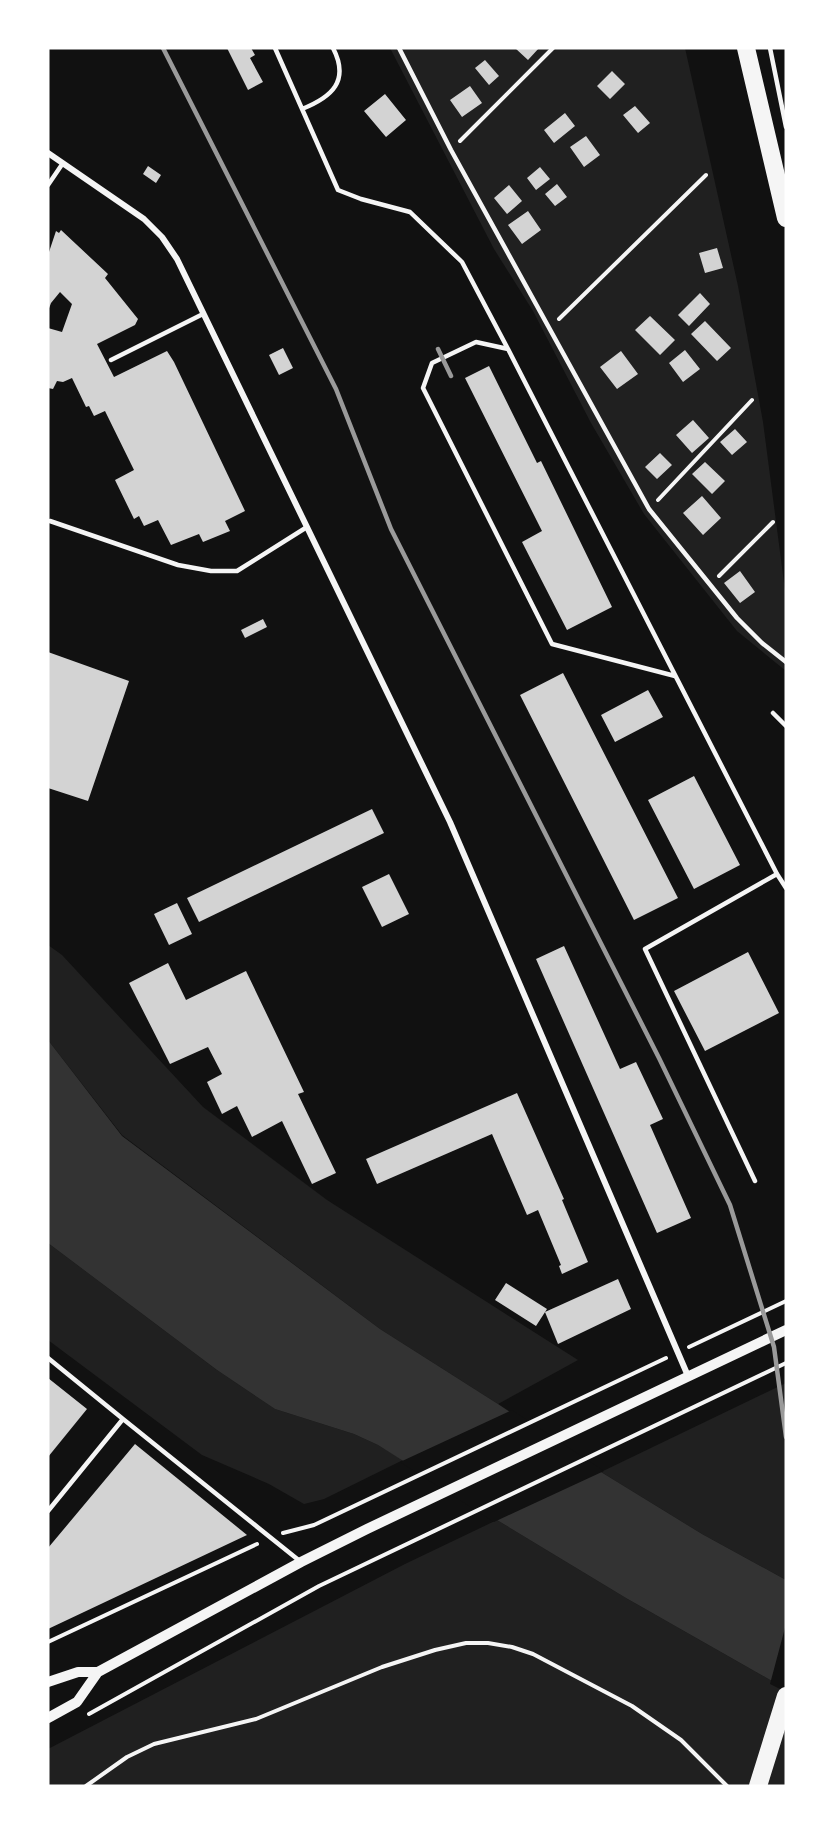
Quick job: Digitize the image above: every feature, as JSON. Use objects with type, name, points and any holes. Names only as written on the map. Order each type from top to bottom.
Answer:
[{"type":"highway","points":[[746,48],[786,218]]},
{"type":"highway","points":[[758,1786],[786,1696]]},
{"type":"street","points":[[48,153],[144,219],[162,237],[177,259],[450,822],[688,1376]]},
{"type":"street","points":[[48,1718],[77,1702],[98,1672],[301,1562],[784,1331]]},
{"type":"street","points":[[48,1682],[78,1672],[98,1672]]},
{"type":"lane","points":[[275,48],[338,190],[361,199],[410,212],[462,262],[786,888]]},
{"type":"lane","points":[[302,109],[323,100],[332,92],[341,69],[333,48]]},
{"type":"lane","points":[[399,48],[451,150],[548,329],[649,509],[737,618],[762,644],[786,662]]},
{"type":"lane","points":[[770,48],[786,127]]},
{"type":"lane","points":[[48,185],[63,164]]},
{"type":"lane","points":[[111,360],[203,314]]},
{"type":"lane","points":[[508,349],[476,342],[432,363],[423,388],[552,644],[675,676]]},
{"type":"lane","points":[[50,521],[177,565],[211,571],[237,571],[307,527]]},
{"type":"lane","points":[[773,713],[786,726]]},
{"type":"lane","points":[[755,1181],[645,949],[777,874]]},
{"type":"lane","points":[[48,1358],[301,1562]]},
{"type":"lane","points":[[48,1511],[123,1419]]},
{"type":"path","points":[[451,150],[553,48]]},
{"type":"path","points":[[548,329],[706,175]]},
{"type":"path","points":[[649,509],[752,400]]},
{"type":"path","points":[[710,585],[773,522]]},
{"type":"path","points":[[743,1322],[786,1301]]},
{"type":"path","points":[[86,1716],[319,1586],[786,1363]]},
{"type":"path","points":[[48,1642],[270,1538],[314,1525],[585,1397]]},
{"type":"path","points":[[86,1786],[127,1756],[154,1744],[256,1719],[382,1667],[466,1643],[500,1645],[533,1654],[632,1706],[681,1740],[727,1786]]},
{"type":"shaded area","points":[[390,48],[685,48],[738,286],[763,422],[786,598],[786,671],[737,631],[644,514],[591,423],[533,311],[494,249]]},
{"type":"shaded area","points":[[48,945],[62,955],[203,1107],[327,1200],[578,1360],[498,1404],[380,1329],[122,1135],[48,1040]]},
{"type":"shaded area","points":[[48,1040],[122,1136],[380,1329],[601,1472],[702,1534],[786,1580],[786,1689],[626,1598],[378,1445],[354,1434],[275,1409],[217,1370],[48,1243]]},
{"type":"shaded area","points":[[48,1243],[217,1370],[275,1409],[354,1434],[403,1460],[324,1499],[304,1504],[269,1484],[202,1455],[48,1340]]},
{"type":"shaded area","points":[[786,1383],[786,1580],[702,1534],[601,1472]]},
{"type":"shaded area","points":[[497,1520],[626,1598],[786,1689],[786,1786],[48,1786],[48,1749],[405,1564]]},
{"type":"pier","points":[[512,1410],[604,1471],[494,1522],[400,1462]]},
{"type":"pier","points":[[786,1624],[786,1692],[770,1684]]},
{"type":"building","points":[[227,48],[251,48],[255,55],[250,58],[263,82],[248,90]]},
{"type":"building","points":[[515,48],[539,48],[528,60]]},
{"type":"building","points":[[485,60],[499,76],[489,85],[475,68]]},
{"type":"building","points":[[612,71],[625,84],[610,99],[597,86]]},
{"type":"building","points":[[470,86],[482,103],[462,117],[450,100]]},
{"type":"building","points":[[385,94],[406,120],[386,137],[364,111]]},
{"type":"building","points":[[635,106],[650,123],[638,133],[623,115]]},
{"type":"building","points":[[565,113],[575,126],[554,143],[544,130]]},
{"type":"building","points":[[586,136],[600,155],[584,167],[570,147]]},
{"type":"building","points":[[148,166],[161,175],[156,183],[143,174]]},
{"type":"building","points":[[540,167],[550,179],[536,190],[527,178]]},
{"type":"building","points":[[557,184],[567,197],[555,206],[545,194]]},
{"type":"building","points":[[509,185],[522,201],[507,214],[494,198]]},
{"type":"building","points":[[528,211],[541,230],[522,244],[508,225]]},
{"type":"building","points":[[61,230],[108,274],[105,278],[138,319],[135,325],[97,344],[114,377],[167,351],[174,362],[245,511],[225,521],[230,531],[203,542],[199,534],[171,545],[158,520],[144,526],[139,516],[134,519],[115,480],[134,470],[105,411],[94,416],[89,406],[86,407],[72,378],[63,382],[57,381],[53,389],[48,388],[48,328],[62,332],[72,304],[60,292],[48,311],[48,255],[56,231],[59,233]]},
{"type":"building","points":[[717,248],[723,268],[705,273],[699,253]]},
{"type":"building","points":[[700,293],[710,304],[689,326],[678,315]]},
{"type":"building","points":[[650,316],[675,340],[660,355],[635,330]]},
{"type":"building","points":[[705,321],[731,348],[717,361],[691,334]]},
{"type":"building","points":[[283,348],[293,368],[279,375],[269,355]]},
{"type":"building","points":[[685,350],[700,369],[683,382],[669,363]]},
{"type":"building","points":[[621,351],[638,374],[617,389],[600,367]]},
{"type":"building","points":[[489,366],[537,463],[541,461],[612,607],[567,630],[522,542],[542,531],[465,378]]},
{"type":"building","points":[[693,420],[709,438],[692,453],[676,435]]},
{"type":"building","points":[[735,429],[747,442],[732,455],[720,442]]},
{"type":"building","points":[[660,453],[672,465],[657,479],[645,467]]},
{"type":"building","points":[[705,462],[725,481],[712,494],[692,474]]},
{"type":"building","points":[[702,496],[721,518],[703,535],[683,513]]},
{"type":"building","points":[[740,571],[755,592],[740,603],[724,583]]},
{"type":"building","points":[[263,619],[267,627],[245,638],[241,630]]},
{"type":"building","points":[[48,652],[129,681],[88,801],[48,788]]},
{"type":"building","points":[[563,673],[678,898],[634,920],[520,695]]},
{"type":"building","points":[[648,690],[663,717],[615,742],[601,715]]},
{"type":"building","points":[[694,776],[740,865],[694,889],[648,800]]},
{"type":"building","points":[[372,809],[384,833],[199,922],[187,898]]},
{"type":"building","points":[[389,874],[409,914],[382,927],[362,887]]},
{"type":"building","points":[[177,903],[192,934],[169,945],[154,914]]},
{"type":"building","points":[[564,946],[620,1069],[636,1062],[663,1119],[650,1125],[691,1218],[657,1233],[536,959]]},
{"type":"building","points":[[748,952],[779,1013],[705,1051],[674,991]]},
{"type":"building","points":[[168,963],[186,1000],[246,971],[304,1092],[298,1094],[336,1173],[312,1184],[282,1121],[252,1137],[237,1106],[222,1114],[207,1082],[222,1074],[208,1047],[170,1064],[129,983]]},
{"type":"building","points":[[517,1093],[564,1199],[562,1200],[588,1262],[562,1274],[559,1266],[561,1265],[538,1210],[527,1215],[492,1134],[377,1184],[366,1159]]},
{"type":"building","points":[[618,1279],[631,1309],[558,1344],[545,1312]]},
{"type":"building","points":[[506,1283],[547,1309],[536,1326],[495,1300]]},
{"type":"building","points":[[48,1378],[87,1409],[48,1457]]},
{"type":"building","points":[[135,1444],[247,1535],[48,1629],[48,1548]]},
{"type":"railway","points":[[163,48],[336,389],[391,529],[659,1058],[730,1205],[774,1347],[786,1437]]},
{"type":"railway","points":[[438,349],[451,376]]}]
